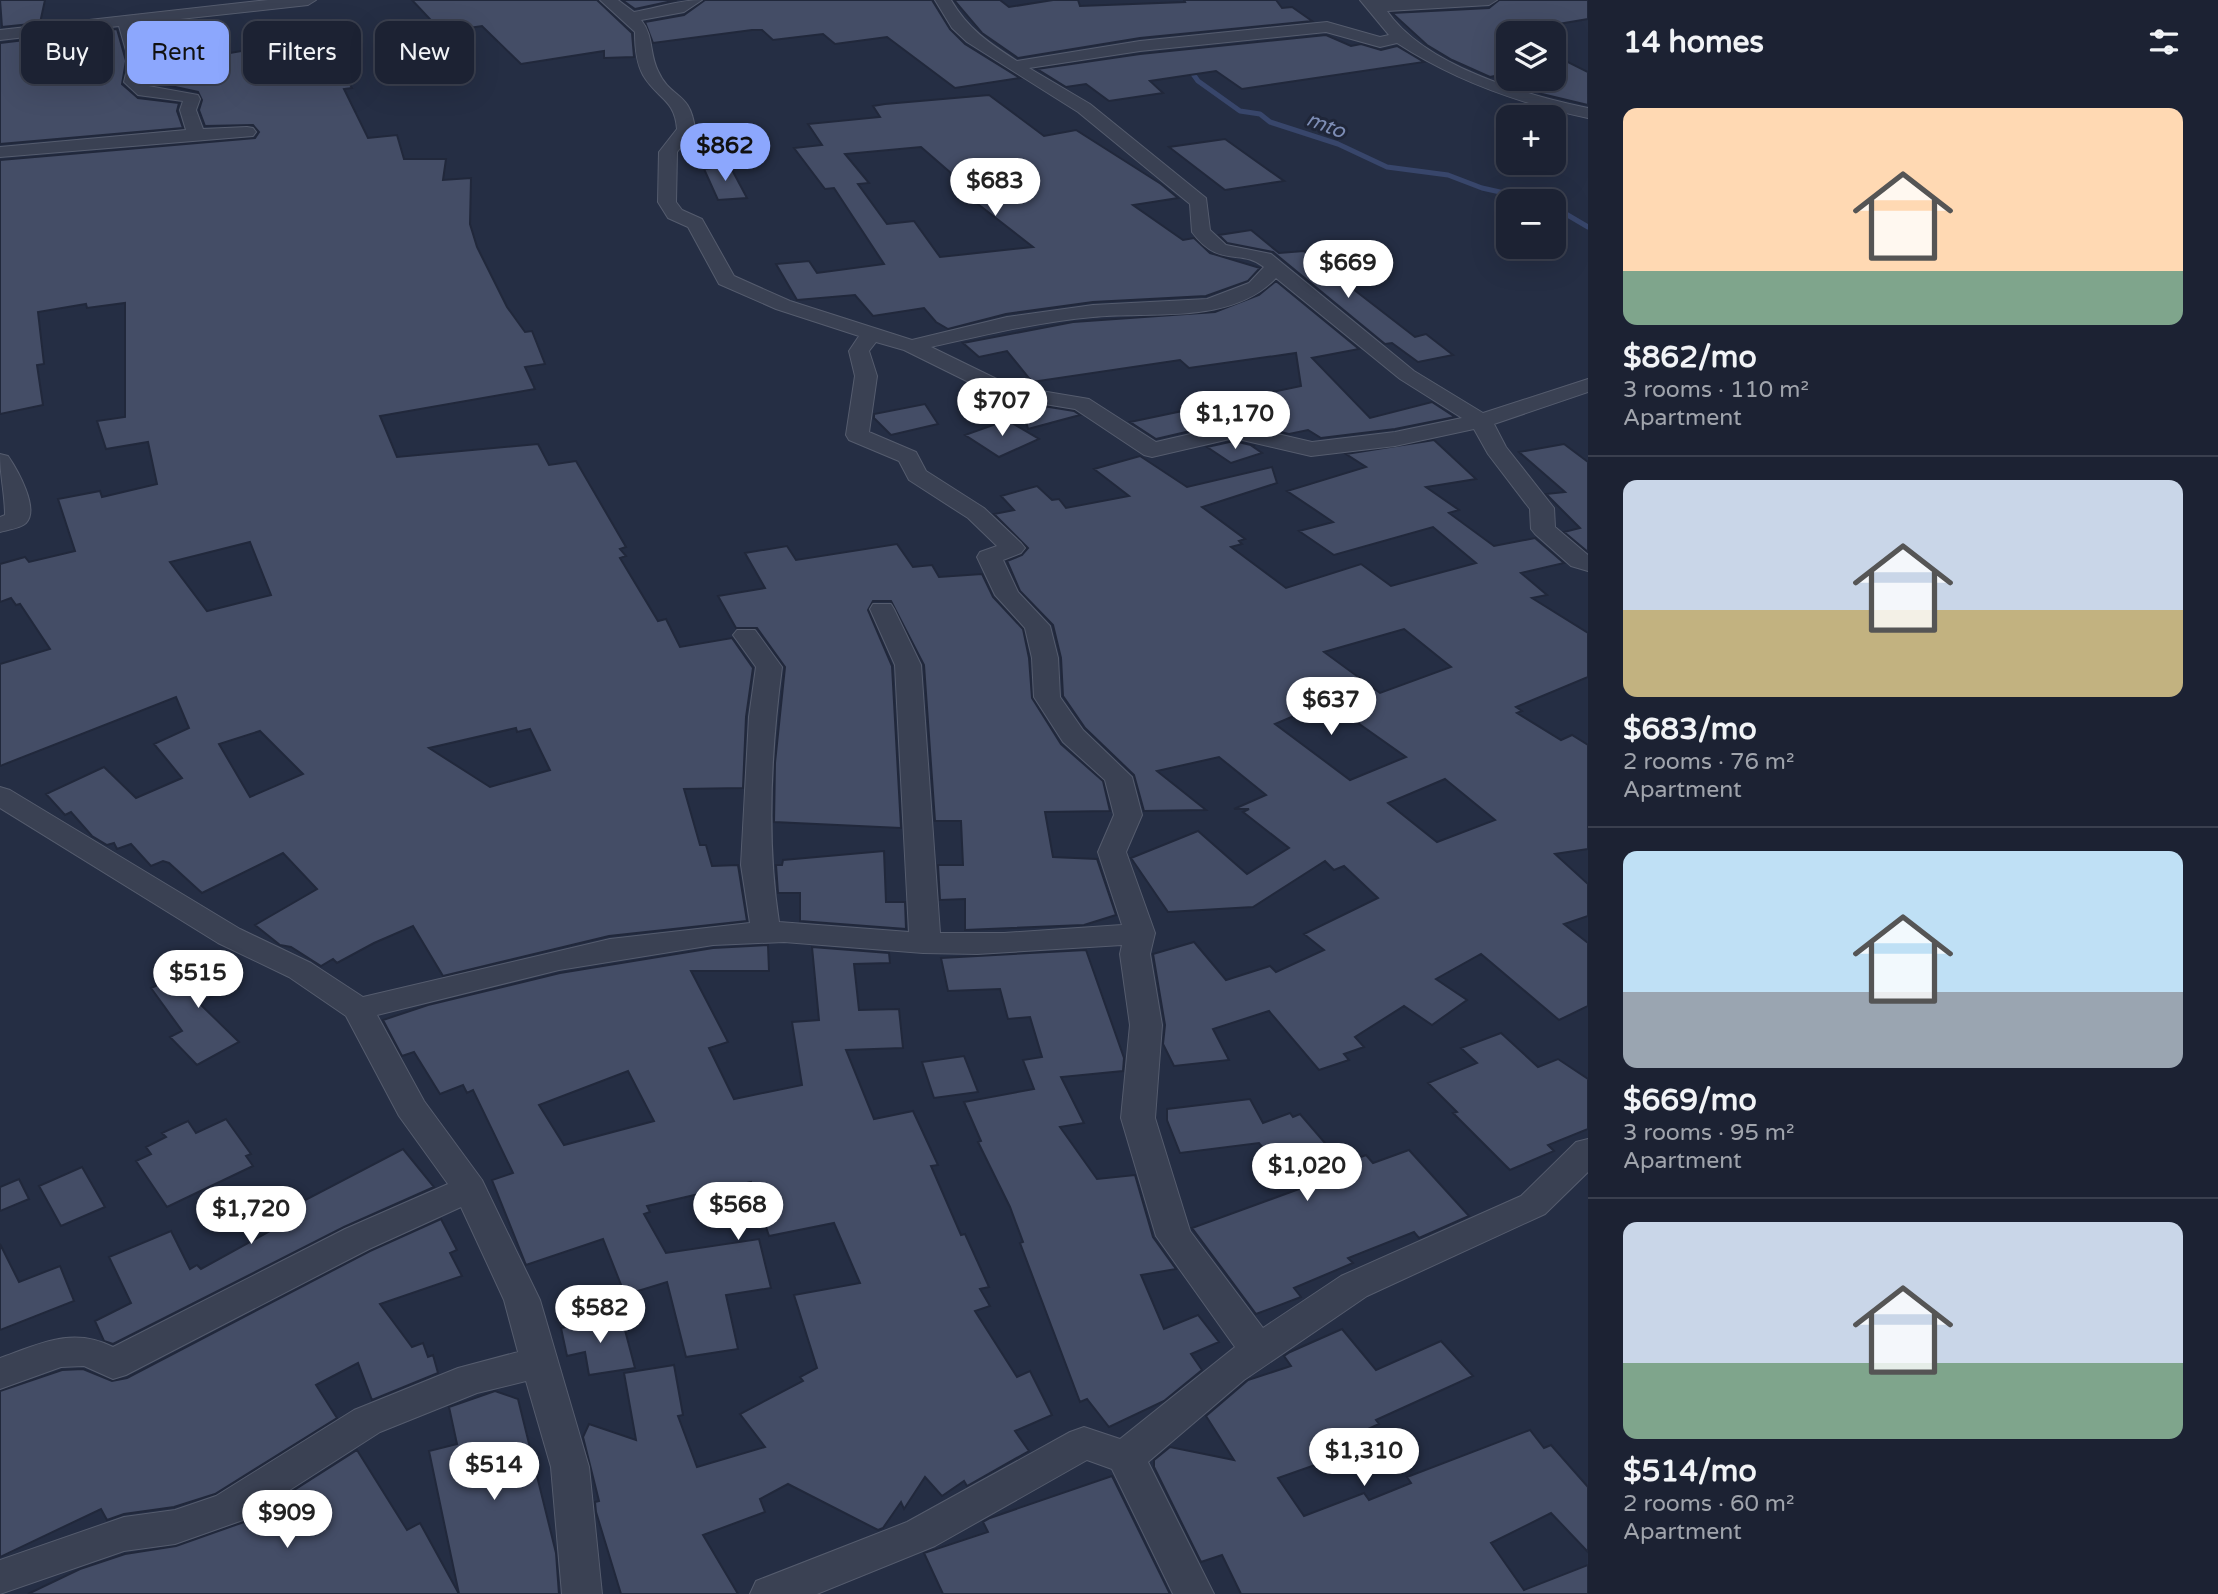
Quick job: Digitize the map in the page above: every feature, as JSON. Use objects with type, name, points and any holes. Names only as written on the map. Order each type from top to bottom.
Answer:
[{"type":"street","points":[[0,35],[308,0]]},
{"type":"street","points":[[608,0],[631,17],[643,32],[643,50],[653,82],[684,109],[686,129],[668,152],[667,202],[675,214],[695,223],[726,280],[783,305],[911,346],[1005,391],[1081,404],[1152,450],[1234,431],[1266,436],[1311,449],[1395,439],[1481,421],[1588,385]]},
{"type":"street","points":[[631,17],[679,9],[694,0]]},
{"type":"street","points":[[943,0],[958,25],[973,39],[1062,97],[1084,108],[1199,202],[1201,232],[1220,250],[1264,257],[1407,375],[1481,421],[1496,449],[1542,508],[1543,529],[1580,561],[1588,564]]},
{"type":"street","points":[[1373,3],[1427,6],[1489,0]]},
{"type":"street","points":[[1373,3],[1400,38],[1432,57],[1538,102],[1588,113]]},
{"type":"street","points":[[125,21],[137,61],[132,82],[135,88],[149,94],[173,93],[192,99],[188,110],[196,135]]},
{"type":"street","points":[[1014,65],[1140,46],[1327,27],[1380,41],[1400,38]]},
{"type":"street","points":[[0,152],[247,132]]},
{"type":"street","points":[[911,346],[1007,323],[1093,311],[1210,305],[1256,287],[1276,266]]},
{"type":"street","points":[[871,334],[859,351],[866,376],[858,435],[908,457],[917,475],[976,513],[1013,548],[989,557],[1007,595],[1037,626],[1045,658],[1047,697],[1073,736],[1118,777],[1128,815],[1112,852],[1140,933],[1135,954],[1146,1024],[1138,1118],[1174,1236],[1258,1350]]},
{"type":"street","points":[[0,461],[17,494],[17,519],[0,525]]},
{"type":"street","points":[[882,609],[908,665],[925,943]]},
{"type":"street","points":[[746,635],[769,667],[762,717],[756,865],[766,932]]},
{"type":"street","points":[[0,796],[229,936],[300,970],[358,1009],[411,1108],[470,1189],[522,1300],[570,1467],[582,1594]]},
{"type":"street","points":[[358,1009],[567,959],[686,937],[766,932],[925,943],[1029,943],[1140,933]]},
{"type":"street","points":[[1126,1457],[1258,1350],[1354,1286],[1533,1205],[1588,1151]]},
{"type":"street","points":[[0,1374],[60,1352],[88,1351],[113,1364],[357,1239],[470,1189]]},
{"type":"street","points":[[0,1578],[124,1534],[176,1527],[229,1508],[367,1421],[471,1379],[540,1362]]},
{"type":"street","points":[[770,1594],[921,1534],[1084,1443],[1126,1457],[1194,1594]]},
{"type":"building","points":[[0,0],[45,0],[40,21],[21,21],[21,25],[2,27]]},
{"type":"building","points":[[412,0],[597,0],[632,33],[634,57],[604,58],[604,51],[521,64],[482,26],[474,27],[474,21],[432,21]]},
{"type":"building","points":[[622,0],[677,0],[635,9]]},
{"type":"building","points":[[705,0],[932,0],[950,29],[965,44],[1020,78],[955,88],[887,37],[835,44],[823,34],[773,40],[762,30],[752,30],[653,43],[645,22],[684,15]]},
{"type":"building","points":[[954,0],[1000,0],[1009,7],[1053,0],[1078,0],[1080,6],[1185,2],[1184,0],[1276,0],[1282,8],[1292,7],[1312,21],[1140,38],[1018,58],[982,33]]},
{"type":"building","points":[[1499,0],[1588,0],[1588,19],[1566,23],[1496,21],[1496,76],[1490,77],[1427,45],[1392,13],[1489,8]]},
{"type":"building","points":[[113,29],[117,29],[126,61],[122,84],[138,98],[179,103],[177,111],[183,128],[0,144],[0,43],[21,40],[21,84],[113,84]]},
{"type":"building","points":[[1326,35],[1351,46],[1361,44],[1381,50],[1397,46],[1424,62],[1242,89],[1216,71],[1150,81],[1163,93],[1109,101],[1086,84],[1066,87],[1037,69],[1140,54]]},
{"type":"building","points":[[243,51],[243,84],[350,84],[352,88],[344,89],[368,138],[397,135],[404,159],[446,159],[443,180],[471,178],[470,224],[477,247],[507,307],[525,332],[532,331],[545,364],[525,367],[535,389],[380,416],[397,457],[538,444],[549,465],[576,461],[626,547],[620,549],[626,556],[620,558],[658,621],[666,619],[680,647],[732,638],[753,668],[746,717],[743,788],[684,789],[700,845],[706,845],[712,866],[738,865],[747,921],[609,936],[443,976],[413,926],[337,963],[333,959],[321,966],[291,947],[280,945],[255,925],[317,889],[283,853],[202,893],[169,863],[163,861],[151,866],[131,844],[117,849],[114,843],[107,845],[92,836],[71,812],[65,815],[46,794],[104,767],[136,798],[182,778],[154,744],[189,728],[176,697],[0,766],[0,664],[50,649],[20,604],[16,605],[11,598],[0,602],[0,564],[25,557],[29,562],[75,551],[58,499],[100,491],[102,497],[157,484],[148,442],[106,449],[97,421],[125,417],[125,303],[87,308],[86,304],[38,312],[44,364],[37,365],[43,405],[0,414],[0,160],[255,138],[259,132],[253,125],[205,126],[199,110],[202,100],[198,92],[161,84],[229,84],[229,53]],"holes":[[[250,542],[271,595],[207,611],[170,562]],[[516,728],[517,732],[530,729],[550,770],[490,787],[429,748]],[[260,731],[303,774],[250,797],[219,744]]]},
{"type":"building","points":[[1566,61],[1588,72],[1588,105],[1536,91],[1566,91]]},
{"type":"building","points":[[989,95],[1044,136],[1076,130],[1161,184],[1178,198],[1133,205],[1183,240],[1194,238],[1210,253],[1260,268],[1248,281],[1206,296],[1093,302],[1006,314],[948,329],[936,322],[924,308],[873,316],[855,295],[797,300],[776,264],[809,261],[817,273],[884,264],[834,188],[825,189],[794,148],[822,145],[808,124],[880,117],[873,106]],"holes":[[[921,147],[974,193],[965,194],[1033,247],[940,257],[914,221],[887,224],[858,184],[869,183],[845,154]]]},
{"type":"building","points":[[1225,139],[1284,181],[1225,190],[1169,147]]},
{"type":"building","points":[[730,166],[747,198],[718,200],[704,169]]},
{"type":"building","points":[[1251,230],[1279,253],[1304,251],[1415,337],[1426,334],[1453,355],[1418,362],[1392,343],[1385,344],[1273,252],[1227,243],[1219,235]]},
{"type":"building","points":[[1276,281],[1359,349],[1312,358],[1370,418],[1432,402],[1455,417],[1395,429],[1321,438],[1308,430],[1289,434],[1233,421],[1156,439],[1130,422],[1301,386],[1296,353],[1189,368],[1180,360],[1032,382],[1007,351],[979,357],[963,343],[1073,322],[1215,312],[1259,295]]},
{"type":"building","points":[[925,404],[938,424],[891,435],[874,418],[874,414]]},
{"type":"building","points":[[1043,406],[1074,411],[1080,415],[1028,429],[1024,414]]},
{"type":"building","points":[[1007,420],[1039,439],[999,457],[965,435]]},
{"type":"building","points":[[1434,440],[1476,479],[1426,487],[1459,510],[1449,513],[1494,546],[1535,538],[1564,563],[1521,573],[1547,595],[1532,598],[1588,633],[1588,677],[1516,707],[1522,711],[1517,713],[1561,740],[1572,735],[1588,745],[1588,849],[1555,854],[1588,884],[1588,916],[1564,924],[1588,943],[1588,1006],[1559,1020],[1481,954],[1436,979],[1467,1000],[1432,1025],[1404,1006],[1355,1037],[1364,1047],[1344,1054],[1349,1060],[1319,1070],[1269,1011],[1213,1029],[1229,1060],[1174,1066],[1163,1044],[1165,1025],[1153,954],[1194,942],[1226,980],[1270,966],[1276,972],[1324,950],[1304,934],[1378,898],[1344,866],[1334,870],[1325,861],[1253,907],[1168,912],[1131,858],[1198,831],[1247,874],[1289,848],[1243,812],[1249,809],[1234,809],[1266,795],[1219,757],[1157,771],[1206,810],[1144,811],[1134,775],[1085,728],[1063,696],[1061,658],[1053,625],[1020,591],[1007,561],[1022,555],[1028,548],[994,514],[1014,510],[1001,496],[1037,486],[1052,500],[1059,499],[1066,508],[1129,496],[1094,469],[1140,456],[1187,487],[1272,467],[1277,483],[1202,507],[1245,539],[1239,541],[1242,544],[1231,547],[1286,588],[1361,564],[1391,586],[1476,563],[1433,527],[1334,555],[1299,531],[1333,522],[1287,491],[1366,467],[1346,454]],"holes":[[[1404,629],[1451,667],[1380,693],[1324,652]],[[1322,704],[1341,716],[1345,714],[1406,757],[1350,780],[1275,724]],[[1445,779],[1495,820],[1437,842],[1388,803]]]},
{"type":"building","points":[[1234,441],[1255,446],[1252,446],[1262,453],[1231,463],[1207,447]]},
{"type":"building","points":[[1564,444],[1588,462],[1588,552],[1564,532],[1580,528],[1546,494],[1565,492],[1519,452]]},
{"type":"building","points":[[897,544],[913,567],[932,565],[939,577],[982,574],[993,597],[1023,629],[1029,658],[1032,698],[1061,744],[1103,781],[1110,811],[1045,812],[1053,857],[1097,859],[1116,915],[1084,925],[965,930],[965,899],[940,900],[938,865],[963,865],[961,821],[935,821],[924,665],[891,601],[873,601],[868,610],[892,666],[901,828],[774,822],[775,763],[785,667],[757,628],[736,628],[718,596],[765,588],[745,553],[787,546],[796,560]]},
{"type":"building","points":[[884,851],[886,902],[905,902],[906,929],[800,921],[800,893],[778,893],[776,865],[782,865],[783,860]]},
{"type":"building","points":[[768,945],[769,971],[691,971],[728,1042],[709,1048],[734,1099],[802,1085],[792,1022],[819,1020],[812,947],[889,953],[890,963],[854,964],[859,1010],[899,1009],[903,1048],[846,1050],[874,1119],[913,1111],[938,1165],[931,1166],[961,1235],[965,1234],[989,1287],[980,1289],[990,1306],[975,1311],[1017,1377],[1030,1371],[1052,1415],[1015,1431],[1029,1451],[967,1486],[964,1481],[942,1496],[925,1477],[904,1509],[901,1502],[883,1528],[878,1530],[788,1484],[760,1499],[765,1512],[703,1535],[738,1594],[621,1594],[596,1512],[595,1502],[599,1501],[583,1437],[589,1424],[636,1440],[624,1373],[674,1365],[683,1415],[678,1416],[697,1467],[765,1447],[740,1414],[803,1381],[800,1377],[817,1368],[794,1295],[860,1283],[834,1223],[769,1236],[751,1182],[647,1206],[650,1212],[644,1214],[666,1253],[759,1239],[771,1288],[726,1295],[738,1349],[686,1357],[667,1282],[625,1295],[603,1239],[526,1265],[492,1180],[513,1173],[473,1090],[467,1093],[463,1085],[440,1094],[414,1052],[402,1056],[383,1020],[428,1005],[560,973],[713,948]],"holes":[[[628,1071],[654,1121],[564,1145],[539,1105]]]},
{"type":"building","points":[[1086,950],[1124,1058],[1123,1071],[1061,1077],[1084,1123],[1060,1127],[1097,1179],[1135,1175],[1153,1237],[1176,1269],[1141,1275],[1164,1329],[1198,1315],[1219,1342],[1191,1354],[1202,1370],[1164,1401],[1109,1427],[1087,1399],[1080,1402],[1020,1243],[1023,1242],[1010,1207],[978,1142],[981,1141],[964,1102],[1034,1089],[1023,1060],[1042,1057],[1030,1017],[1008,1019],[1000,989],[948,991],[941,958]]},
{"type":"building","points":[[218,959],[239,985],[198,1002],[239,1042],[197,1065],[170,1037],[182,1031],[151,988]]},
{"type":"building","points":[[1501,1033],[1538,1067],[1558,1059],[1588,1079],[1588,1129],[1548,1145],[1554,1151],[1510,1170],[1453,1113],[1457,1112],[1428,1083],[1477,1063],[1461,1048]]},
{"type":"building","points":[[964,1056],[978,1092],[934,1098],[922,1062]]},
{"type":"building","points":[[1250,1099],[1263,1123],[1290,1113],[1293,1117],[1300,1114],[1343,1164],[1366,1155],[1373,1163],[1409,1150],[1469,1216],[1419,1238],[1414,1232],[1348,1258],[1353,1263],[1294,1288],[1301,1297],[1256,1314],[1192,1228],[1299,1189],[1259,1143],[1180,1153],[1167,1120],[1167,1109]]},
{"type":"building","points":[[226,1119],[251,1154],[246,1156],[253,1166],[167,1207],[136,1161],[151,1154],[146,1147],[166,1137],[162,1133],[188,1121],[196,1133]]},
{"type":"building","points":[[403,1149],[434,1187],[344,1227],[113,1344],[104,1341],[95,1321],[131,1303],[109,1257],[171,1231],[190,1269],[197,1265],[201,1269],[270,1231],[263,1222]]},
{"type":"building","points":[[82,1167],[105,1207],[61,1226],[39,1186]]},
{"type":"building","points":[[19,1179],[29,1199],[0,1211],[0,1187]]},
{"type":"building","points":[[441,1219],[457,1250],[450,1253],[462,1276],[380,1304],[412,1347],[423,1343],[428,1357],[433,1355],[438,1373],[372,1400],[358,1363],[316,1385],[337,1418],[215,1494],[174,1507],[124,1514],[107,1520],[101,1509],[0,1557],[0,1391],[62,1370],[83,1369],[112,1381],[127,1378],[370,1251]]},
{"type":"building","points":[[0,1244],[19,1282],[60,1266],[74,1301],[0,1330]]},
{"type":"building","points":[[621,1315],[635,1368],[589,1375],[585,1352],[567,1356],[561,1328]]},
{"type":"building","points":[[1342,1329],[1376,1370],[1441,1341],[1473,1376],[1376,1420],[1379,1424],[1329,1447],[1335,1458],[1278,1478],[1304,1516],[1364,1493],[1369,1500],[1411,1483],[1407,1477],[1530,1430],[1544,1448],[1551,1445],[1588,1487],[1588,1552],[1551,1513],[1491,1543],[1524,1590],[1588,1565],[1588,1594],[1241,1594],[1222,1555],[1201,1562],[1154,1467],[1154,1460],[1170,1447],[1234,1460],[1206,1416],[1248,1380],[1291,1366],[1284,1356],[1290,1352]]},
{"type":"building","points":[[495,1391],[518,1399],[556,1553],[559,1594],[459,1594],[429,1451],[457,1444],[449,1407]]},
{"type":"building","points":[[357,1450],[407,1530],[420,1523],[459,1594],[28,1594],[80,1569],[125,1554],[176,1546],[244,1522]]},
{"type":"building","points":[[1112,1476],[1170,1594],[943,1594],[924,1553],[988,1532],[983,1522],[990,1518]]},
{"type":"waterway","name":"mto","points":[[1188,67],[1198,81],[1240,111],[1260,114],[1270,122],[1338,144],[1387,167],[1448,175],[1496,191]]},
{"type":"waterway","name":"mto","points":[[1566,214],[1588,227]]}]
